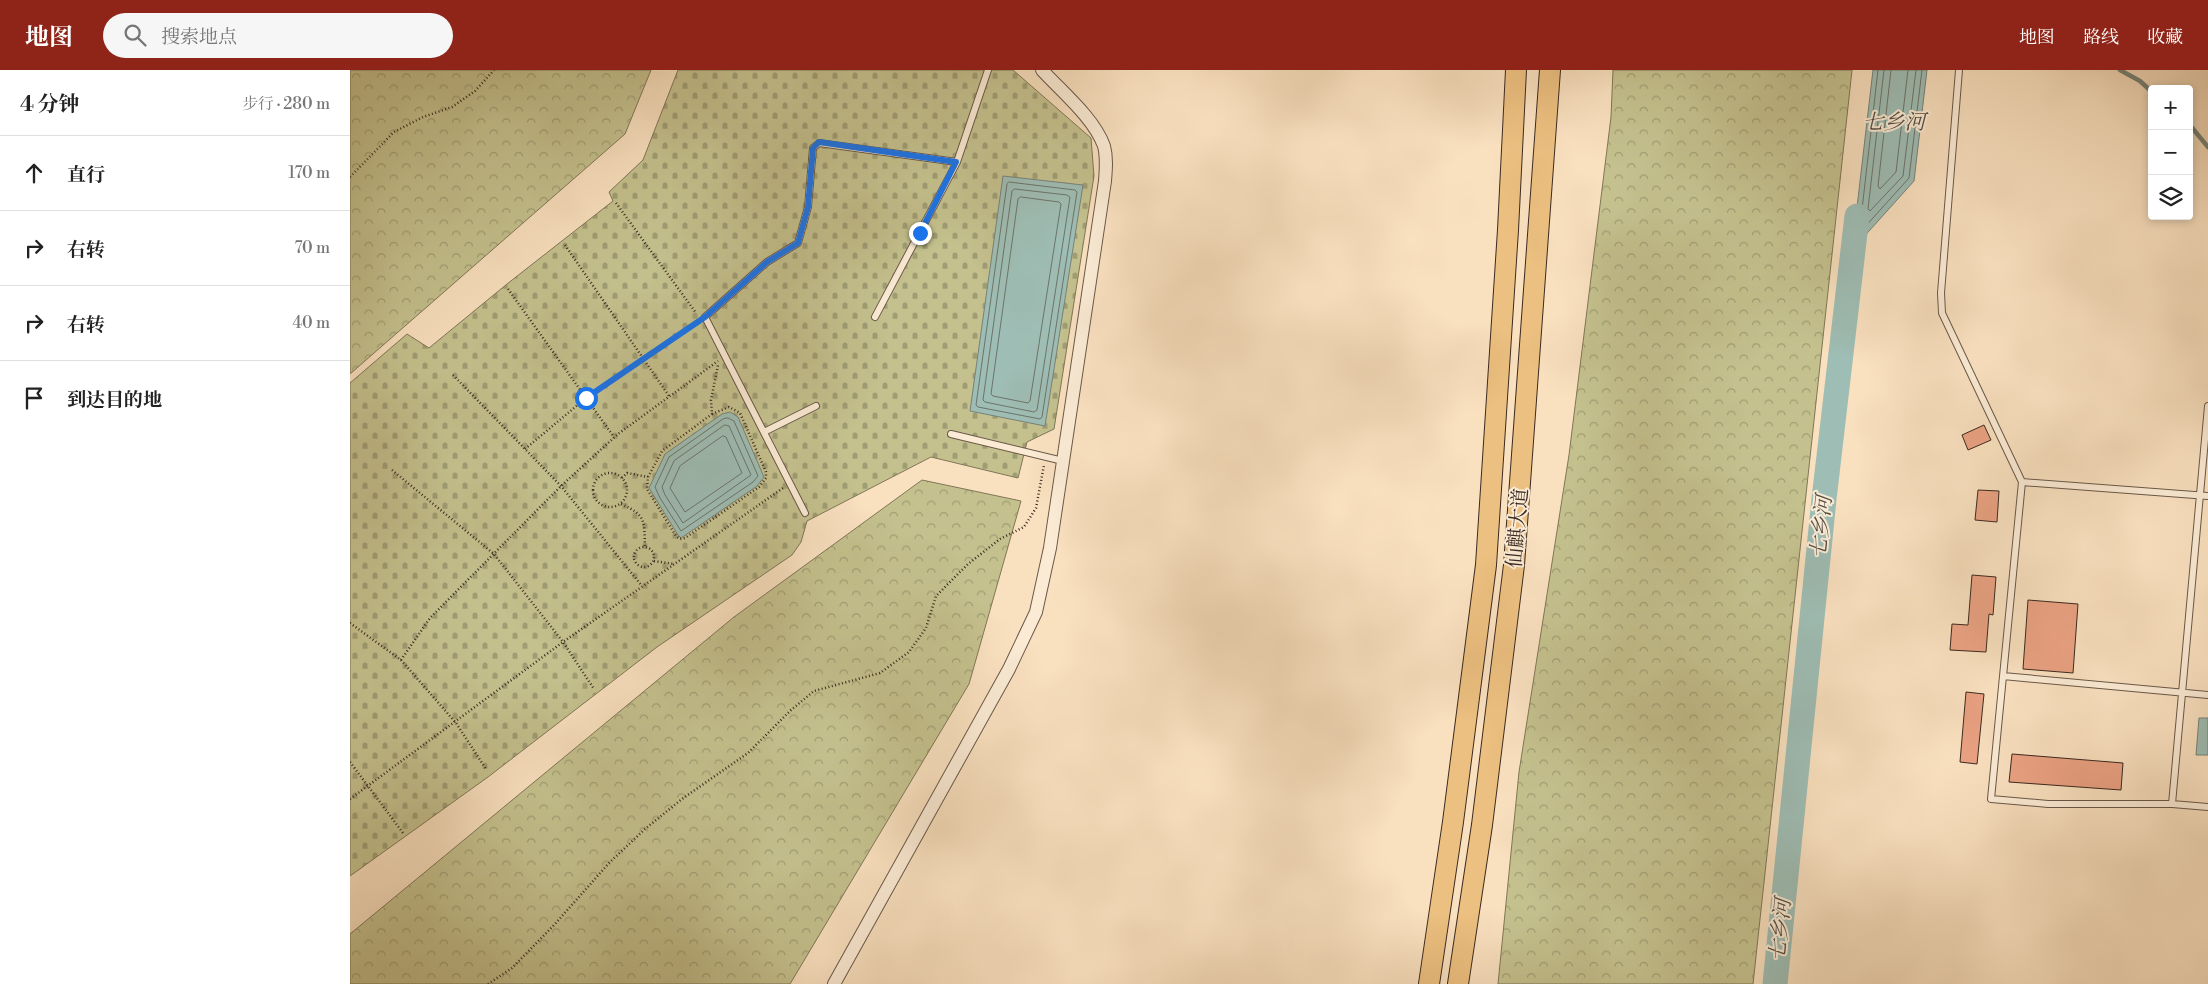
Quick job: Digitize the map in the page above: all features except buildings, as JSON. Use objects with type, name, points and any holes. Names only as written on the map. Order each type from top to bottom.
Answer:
[{"type":"main road","name":"仙麒大道","points":[[1428,984],[1453,822],[1486,564],[1508,230],[1516,70]]},
{"type":"main road","name":"仙麒大道","points":[[1458,984],[1482,825],[1514,566],[1550,70]]},
{"type":"street","points":[[834,984],[1009,668],[1036,612],[1050,548],[1106,181],[1104,145],[1081,111],[1042,70]]},
{"type":"lane","points":[[875,317],[956,162],[988,70]]},
{"type":"lane","points":[[1959,70],[1941,293],[1942,313],[2022,482],[1991,799],[2048,804],[2172,804],[2208,807]]},
{"type":"lane","points":[[805,513],[705,317],[767,262],[798,243],[808,207],[813,148],[819,142],[956,162]]},
{"type":"lane","points":[[764,432],[816,406]]},
{"type":"lane","points":[[2172,804],[2208,406]]},
{"type":"lane","points":[[951,434],[1063,461]]},
{"type":"lane","points":[[2022,482],[2208,496]]},
{"type":"lane","points":[[2003,676],[2208,695]]},
{"type":"path","points":[[350,177],[394,132],[423,117],[452,107],[475,90],[494,70]]},
{"type":"path","points":[[524,449],[586,398],[700,319],[616,203]]},
{"type":"path","points":[[565,245],[669,396]]},
{"type":"path","points":[[508,289],[614,437]]},
{"type":"path","points":[[712,414],[711,400],[720,346]]},
{"type":"path","points":[[401,660],[430,618],[561,486],[614,437],[719,360]]},
{"type":"path","points":[[453,375],[561,486],[642,586]]},
{"type":"path","points":[[729,407],[740,413],[766,472],[766,478],[759,487],[685,538],[680,539],[676,536],[647,489],[648,477],[662,451],[712,414],[729,407]]},
{"type":"path","points":[[488,984],[512,968],[555,924],[609,863],[645,828],[682,799],[748,753],[814,690],[880,674],[909,652],[926,628],[936,596],[968,564],[1000,539],[1024,527],[1036,508],[1046,456]]},
{"type":"path","points":[[392,470],[494,554],[562,642],[594,689]]},
{"type":"path","points":[[621,504],[628,492],[622,478],[612,473],[599,476],[593,488],[596,500],[608,507],[621,504],[637,511],[645,525],[645,548]]},
{"type":"path","points":[[622,478],[627,473],[648,477]]},
{"type":"path","points":[[350,800],[456,723],[562,642],[790,483]]},
{"type":"path","points":[[640,548],[645,548],[654,553],[654,561],[649,566],[641,567],[635,562],[635,554],[640,548]]},
{"type":"path","points":[[654,561],[674,564]]},
{"type":"path","points":[[350,623],[401,660],[456,723],[486,769]]},
{"type":"path","points":[[350,762],[403,834]]},
{"type":"green space","points":[[350,70],[651,70],[625,134],[350,374]]},
{"type":"green space","points":[[678,70],[1013,70],[1091,138],[1094,176],[1054,429],[1027,442],[1018,478],[931,457],[807,521],[801,542],[792,555],[657,647],[488,777],[350,876],[350,383],[407,334],[429,348],[613,201],[609,192],[643,160]]},
{"type":"green space","points":[[1613,70],[1852,70],[1753,984],[1498,984],[1519,772],[1569,455],[1611,117]]},
{"type":"green space","points":[[922,480],[1021,501],[969,684],[790,984],[350,984],[350,934],[734,617]]},
{"type":"water","name":"七乡河","points":[[1873,70],[1927,70],[1914,181],[1852,250]]},
{"type":"water","points":[[1003,176],[1083,185],[1045,426],[970,411]]},
{"type":"water","points":[[730,412],[738,417],[764,477],[757,486],[681,538],[649,488],[665,454],[722,414]]},
{"type":"water","points":[[2199,718],[2208,718],[2208,755],[2196,755]]},
{"type":"waterway","points":[[2120,70],[2140,81],[2148,88]]},
{"type":"waterway","points":[[2193,129],[2208,147]]},
{"type":"waterway","name":"七乡河","points":[[1775,984],[1824,499],[1857,216]]},
{"type":"route","points":[[586,398],[642,358],[705,317],[767,262],[798,243],[804,228],[808,207],[813,148],[819,142],[956,162],[920,233]]}]
